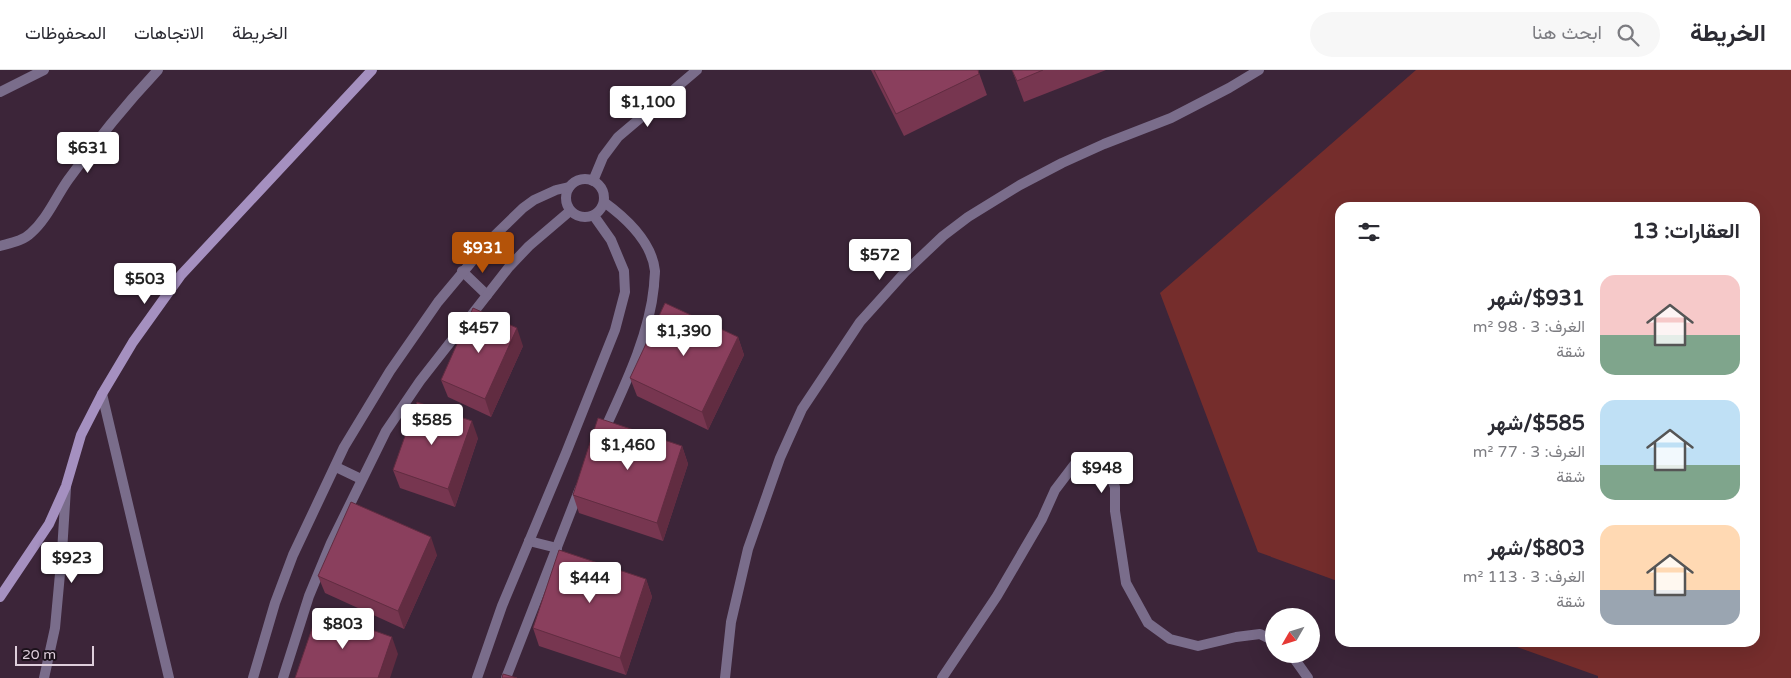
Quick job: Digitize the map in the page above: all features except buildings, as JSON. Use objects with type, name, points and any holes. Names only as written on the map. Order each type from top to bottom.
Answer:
[{"type":"main road","points":[[0,598],[49,524],[66,486],[81,435],[102,394],[133,342],[181,275],[372,70]]},
{"type":"street","points":[[0,92],[44,70]]},
{"type":"street","points":[[0,246],[22,239],[37,227],[68,179],[98,140],[131,99],[158,70]]},
{"type":"street","points":[[593,181],[603,157],[618,137],[696,70]]},
{"type":"street","points":[[725,678],[731,622],[748,549],[780,458],[802,410],[860,322],[906,271],[943,236],[968,217],[1062,163],[1104,144],[1171,118],[1259,70]]},
{"type":"street","points":[[584,179],[593,181],[600,186],[604,194],[604,202],[594,216],[585,218],[576,216],[570,211],[566,203],[566,194],[569,187],[576,181],[584,179]]},
{"type":"street","points":[[253,678],[275,604],[293,555],[348,441],[390,372],[438,302],[462,271],[489,242],[523,208],[534,200],[556,190],[569,187]]},
{"type":"street","points":[[599,444],[638,351],[652,304],[655,271],[649,252],[641,238],[618,212],[604,202]]},
{"type":"street","points":[[283,678],[309,596],[331,543],[386,430],[420,381],[509,267],[529,246],[570,211]]},
{"type":"street","points":[[477,678],[502,606],[615,330],[625,292],[624,271],[617,253],[611,240],[594,216]]},
{"type":"street","points":[[462,271],[487,296]]},
{"type":"street","points":[[102,394],[169,678]]},
{"type":"street","points":[[942,678],[997,596],[1042,519],[1055,490],[1074,465],[1087,457],[1105,464],[1115,487],[1115,511],[1126,583],[1148,623],[1170,639],[1198,646],[1236,637],[1260,634],[1265,636]]},
{"type":"street","points":[[336,467],[361,479]]},
{"type":"street","points":[[506,678],[583,479]]},
{"type":"street","points":[[44,678],[55,628],[66,486]]},
{"type":"street","points":[[529,541],[557,548]]},
{"type":"street","points":[[1297,663],[1308,678]]},
{"type":"shaded area","points":[[1416,70],[1791,70],[1791,678],[1598,678],[1598,676],[1517,647],[1760,647],[1760,202],[1335,202],[1335,580],[1258,552],[1160,293]]}]
